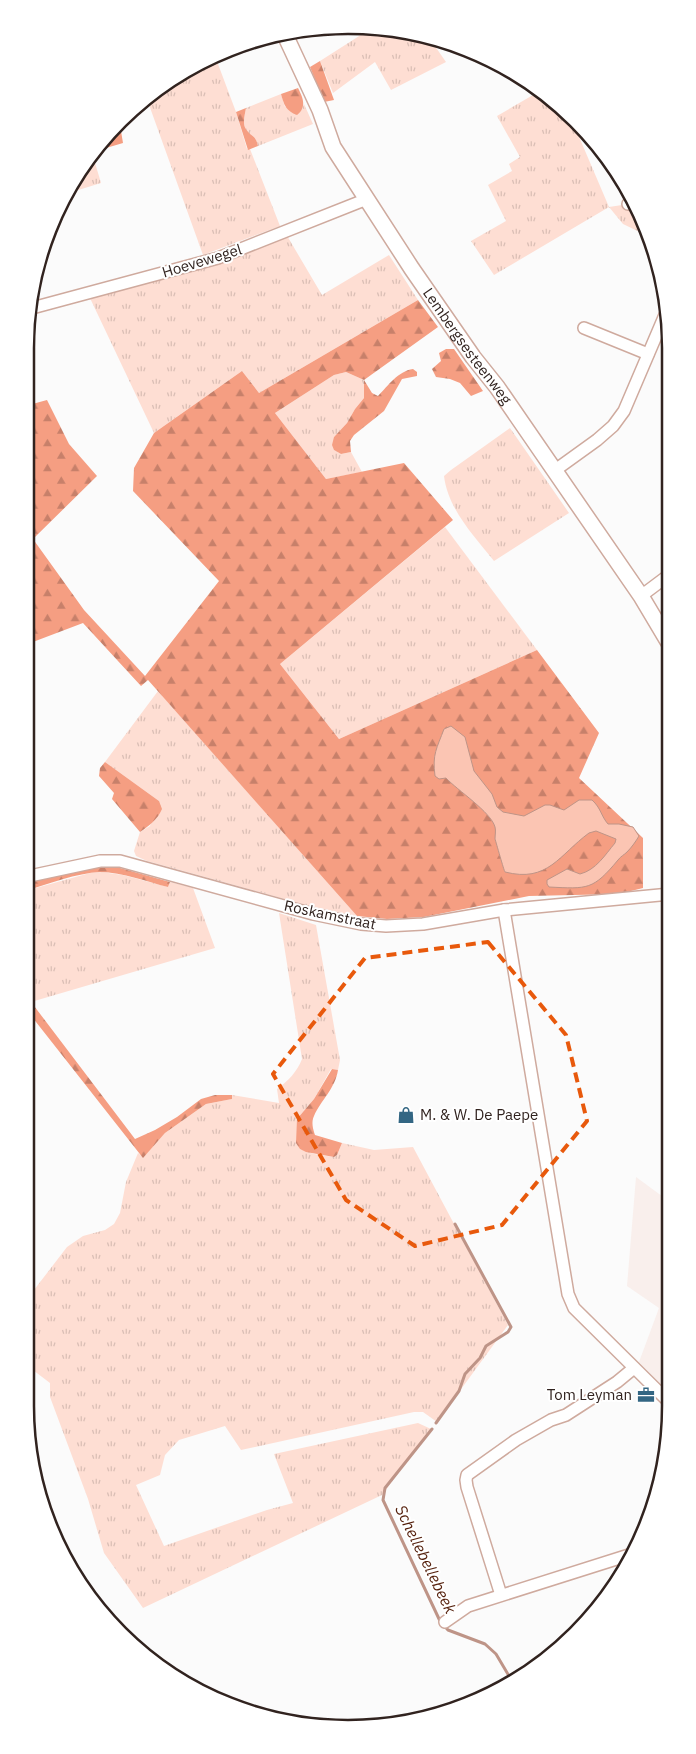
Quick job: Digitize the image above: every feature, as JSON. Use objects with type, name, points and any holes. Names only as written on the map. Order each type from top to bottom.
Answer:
[{"type":"street","name":"Lembergsesteenweg","points":[[287,40],[320,110],[333,147],[412,269],[479,364],[497,386],[641,596],[662,631]]},
{"type":"street","name":"Hoevewegel","points":[[36,307],[218,258],[368,199]]},
{"type":"street","points":[[554,471],[597,440],[613,426],[624,411],[662,323]]},
{"type":"street","points":[[584,328],[648,354]]},
{"type":"street","points":[[641,596],[662,580]]},
{"type":"street","name":"Roskamstraat","points":[[34,876],[100,861],[120,861],[313,914],[362,924],[386,926],[423,924],[504,910],[662,895]]},
{"type":"street","points":[[504,910],[568,1294],[574,1308],[662,1395]]},
{"type":"street","points":[[501,1595],[467,1487],[466,1480],[468,1475],[516,1440],[551,1420],[573,1411],[617,1382],[634,1368]]},
{"type":"street","points":[[445,1622],[468,1606],[623,1557]]},
{"type":"highlighted area","points":[[488,942],[566,1035],[587,1121],[502,1225],[415,1246],[346,1200],[273,1074],[365,958]]},
{"type":"shaded area","points":[[451,726],[465,737],[474,771],[492,794],[497,807],[503,812],[524,816],[545,805],[564,810],[579,800],[592,800],[608,824],[633,827],[639,836],[629,850],[602,877],[589,886],[573,888],[549,887],[547,880],[567,869],[580,874],[586,872],[600,861],[615,843],[616,839],[596,831],[589,833],[561,858],[543,870],[532,874],[505,872],[495,839],[495,828],[492,821],[481,808],[446,778],[439,779],[435,776],[434,762],[437,746],[444,729]]},
{"type":"shaded area","points":[[636,1177],[662,1196],[661,1384],[639,1362],[659,1308],[627,1286]]},
{"type":"green space","points":[[362,34],[369,34],[389,36],[435,46],[446,62],[391,90],[375,62],[333,93],[320,61]]},
{"type":"green space","points":[[320,61],[334,100],[324,102],[310,67]]},
{"type":"green space","points":[[217,62],[236,112],[247,149],[250,149],[280,226],[203,255],[149,105],[173,87]]},
{"type":"green space","points":[[298,88],[303,99],[303,106],[297,115],[290,112],[286,107],[281,94]]},
{"type":"green space","points":[[281,94],[285,107],[302,109],[304,104],[313,124],[258,146],[255,138],[248,132],[244,124],[246,108]]},
{"type":"green space","points":[[533,95],[555,112],[578,135],[609,207],[494,275],[471,241],[506,221],[488,185],[512,171],[509,164],[520,157],[497,116]]},
{"type":"green space","points":[[246,108],[244,124],[248,132],[255,138],[258,146],[248,150],[236,112]]},
{"type":"green space","points":[[121,131],[123,143],[106,148]]},
{"type":"green space","points":[[95,162],[101,183],[76,191]]},
{"type":"green space","points":[[622,205],[631,211],[640,232],[623,224],[609,207]]},
{"type":"green space","points":[[286,234],[322,295],[389,255],[418,300],[259,393],[242,371],[154,433],[89,296]]},
{"type":"green space","points":[[418,300],[438,327],[364,380],[346,372],[334,375],[275,413],[326,479],[404,463],[453,520],[280,664],[339,739],[537,650],[599,733],[579,778],[643,838],[643,888],[619,894],[529,896],[424,917],[387,919],[357,916],[148,680],[141,686],[83,623],[34,642],[34,540],[84,610],[145,676],[219,581],[133,491],[134,468],[154,433],[242,371],[259,393]]},
{"type":"green space","points":[[446,349],[454,349],[483,391],[471,396],[460,383],[436,377],[432,369],[441,361],[439,353]]},
{"type":"green space","points":[[413,369],[417,372],[417,376],[402,379],[384,411],[354,435],[350,441],[351,452],[341,454],[334,450],[332,445],[334,437],[347,423],[364,398],[364,380],[372,393],[378,396],[403,373]]},
{"type":"green space","points":[[346,372],[364,380],[364,398],[347,423],[334,437],[334,450],[341,454],[351,452],[362,472],[326,479],[275,413],[334,375]]},
{"type":"green space","points":[[47,400],[69,444],[97,476],[34,538],[34,404]]},
{"type":"green space","points":[[510,428],[569,513],[494,561],[470,532],[456,511],[446,488],[444,476]]},
{"type":"green space","points":[[445,527],[537,650],[339,739],[280,664]]},
{"type":"green space","points":[[158,691],[357,916],[310,906],[147,861],[136,856],[134,851],[140,832],[150,826],[159,801],[105,762]]},
{"type":"green space","points":[[105,762],[159,801],[162,809],[160,813],[153,822],[140,832],[112,799],[114,793],[99,776],[100,768]]},
{"type":"green space","points":[[101,866],[113,866],[170,882],[168,887],[109,872],[72,877],[34,888],[34,881]]},
{"type":"green space","points":[[101,872],[123,875],[168,887],[170,882],[193,888],[215,948],[34,1001],[34,889],[90,873]]},
{"type":"green space","points":[[279,913],[316,925],[340,1060],[338,1070],[331,1069],[314,1099],[297,1119],[300,1149],[314,1154],[334,1157],[337,1155],[342,1143],[374,1150],[413,1147],[508,1325],[437,1422],[423,1412],[414,1412],[241,1450],[225,1426],[179,1440],[165,1455],[160,1475],[136,1485],[164,1546],[267,1510],[293,1503],[274,1454],[418,1423],[431,1429],[382,1495],[143,1608],[104,1553],[88,1499],[50,1397],[50,1383],[34,1371],[34,1290],[67,1247],[83,1236],[105,1230],[114,1224],[120,1213],[126,1182],[138,1153],[143,1157],[165,1133],[206,1104],[232,1099],[232,1095],[279,1103],[277,1089],[292,1076],[302,1059]]},
{"type":"green space","points":[[34,1006],[135,1139],[177,1117],[201,1099],[215,1095],[232,1095],[232,1099],[206,1104],[165,1133],[143,1158],[34,1019]]},
{"type":"green space","points":[[332,1069],[338,1070],[336,1077],[331,1089],[317,1110],[312,1123],[315,1135],[342,1143],[337,1155],[334,1157],[306,1152],[300,1149],[296,1143],[297,1119],[314,1099]]},
{"type":"waterway","name":"Schellebellebeek","points":[[436,1423],[459,1391],[465,1374],[480,1358],[486,1346],[508,1332],[511,1327],[455,1224]]},
{"type":"waterway","name":"Schellebellebeek","points":[[432,1429],[385,1488],[383,1500],[440,1621],[448,1630],[485,1644],[496,1654],[509,1676]]},
{"type":"place","name":"M. & W. De Paepe","points":[[406,1115]]},
{"type":"place","name":"Tom Leyman","points":[[646,1395]]}]
